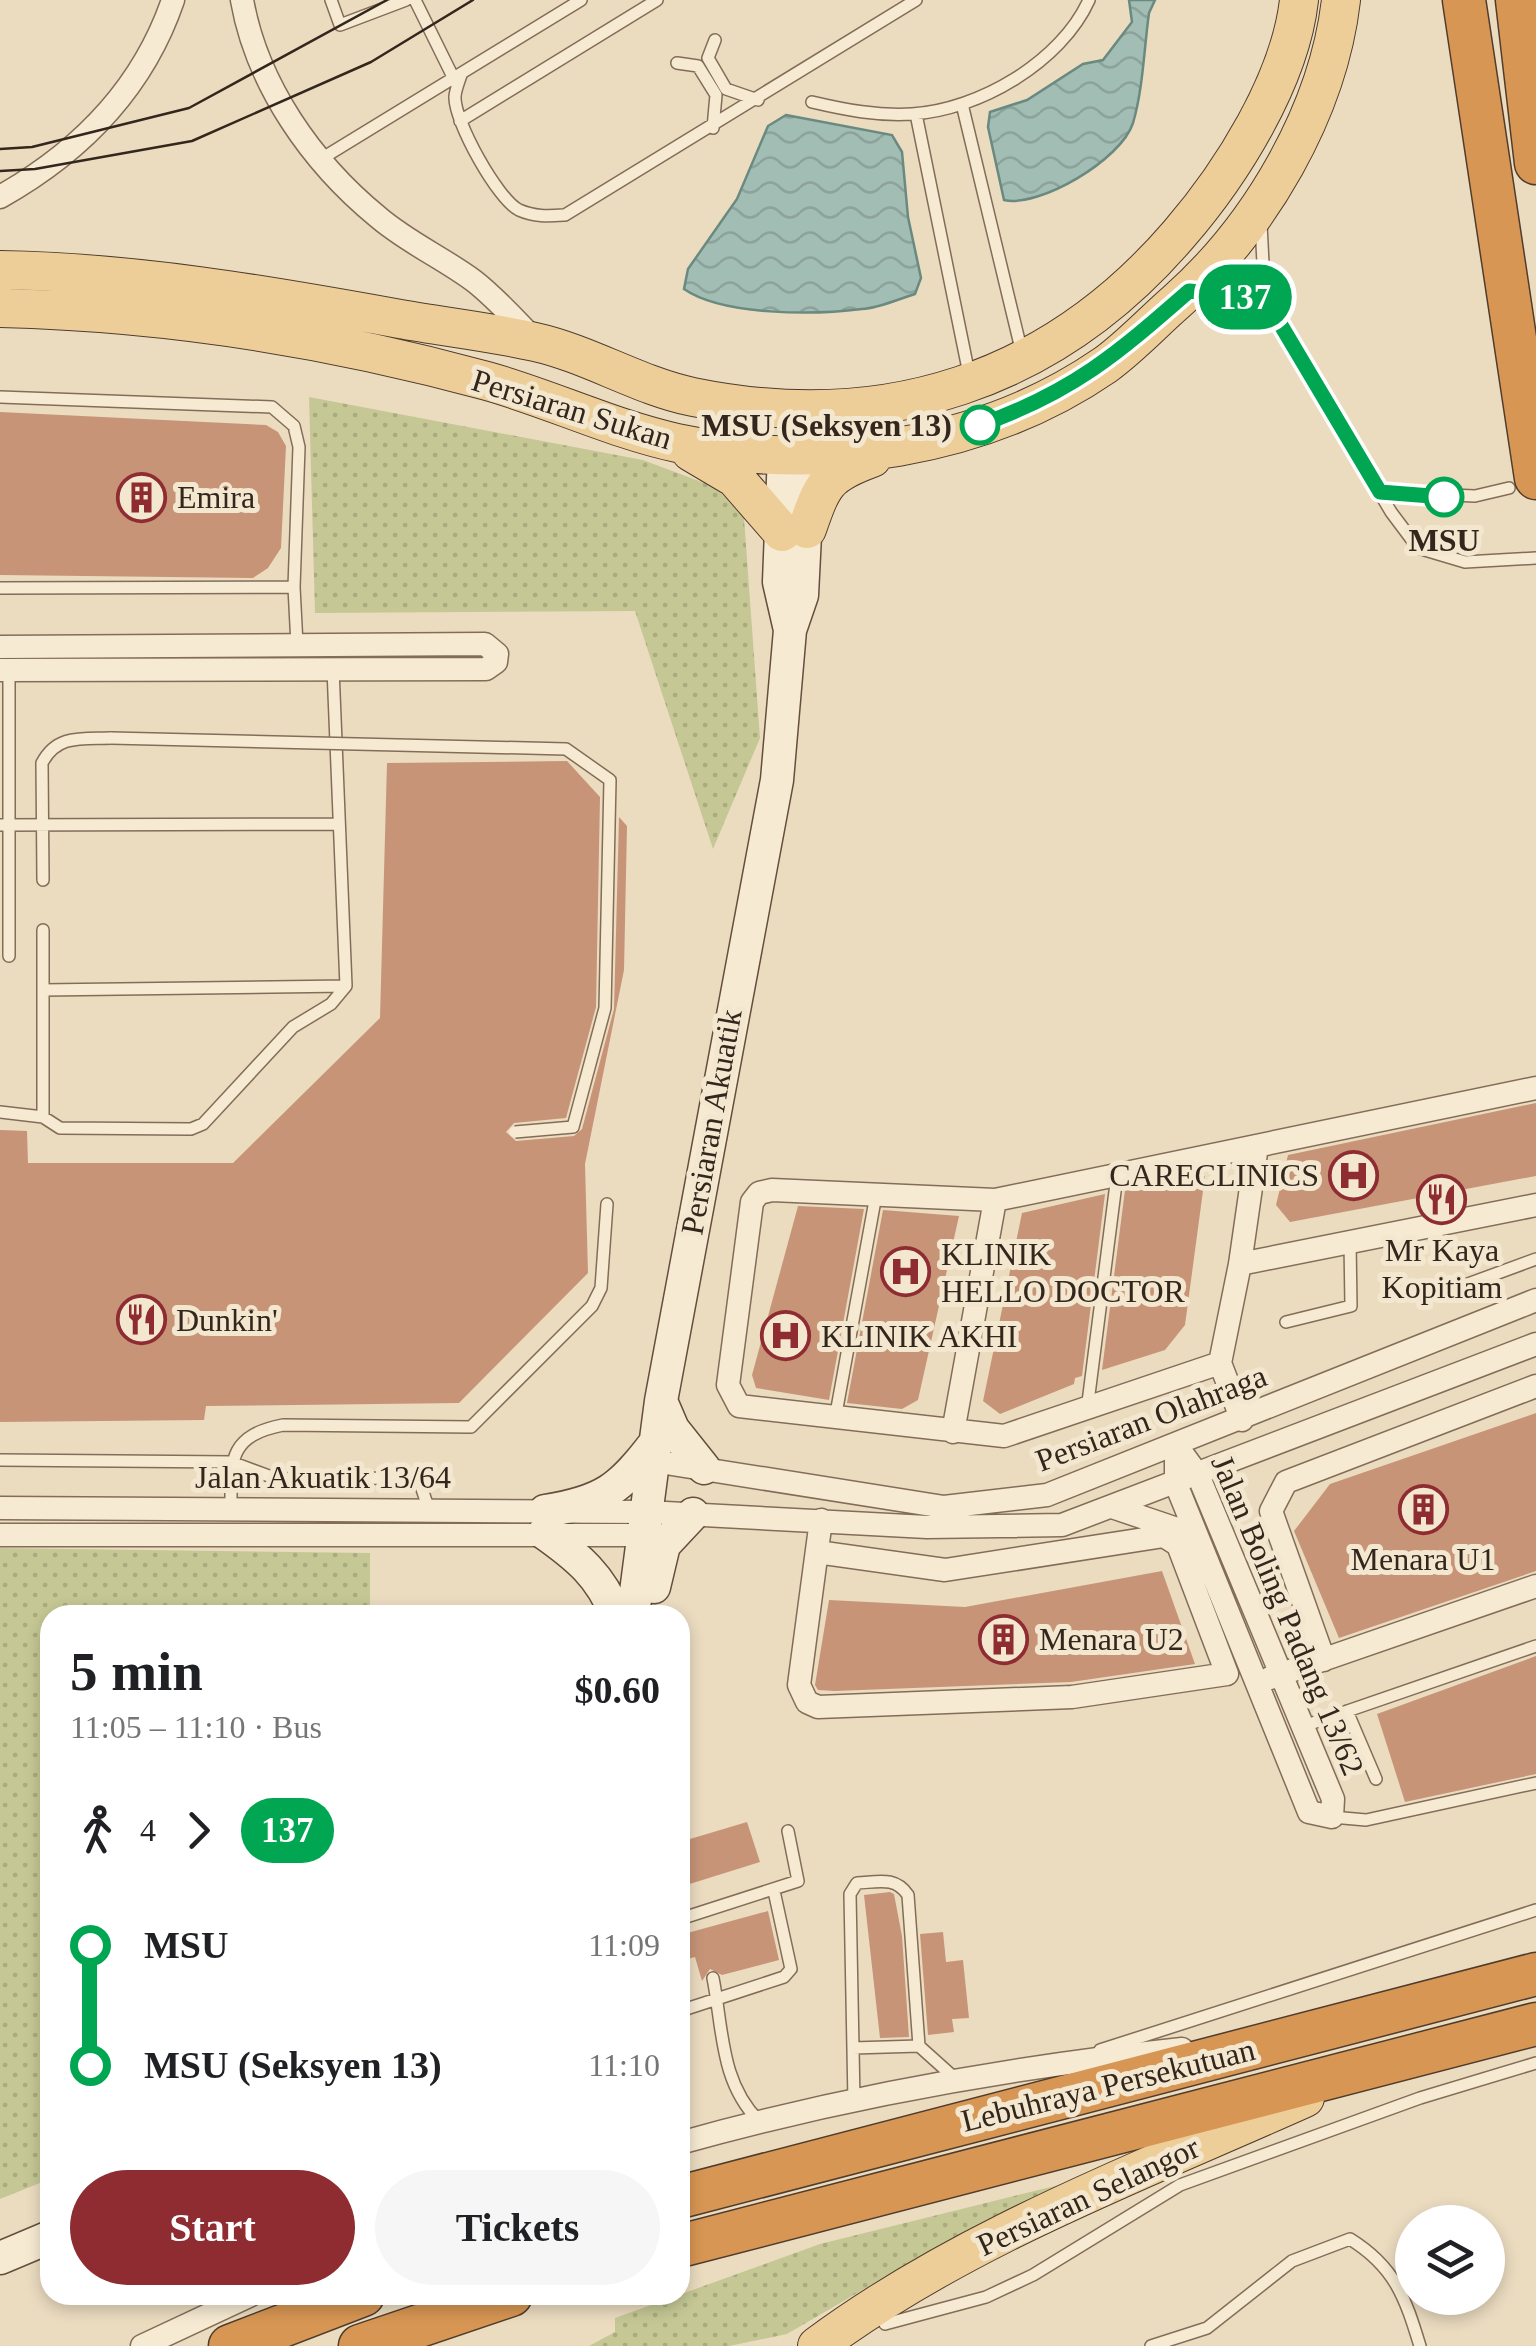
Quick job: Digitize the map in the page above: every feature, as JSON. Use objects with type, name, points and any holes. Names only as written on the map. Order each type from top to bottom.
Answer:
[{"type":"highway","points":[[1464,0],[1523,483]]},
{"type":"highway","points":[[1517,0],[1536,163]]},
{"type":"highway","name":"Lebuhraya Persekutuan","points":[[690,2194],[1536,1974]]},
{"type":"highway","name":"Lebuhraya Persekutuan","points":[[690,2243],[1041,2149],[1536,2024]]},
{"type":"highway","points":[[230,2346],[337,2305]]},
{"type":"highway","points":[[360,2346],[481,2305]]},
{"type":"main road","name":"Persiaran Sukan","points":[[0,270],[99,274],[538,342],[691,397],[772,408],[892,404],[970,383],[1024,362],[1090,323],[1156,261],[1234,165],[1259,119],[1297,18],[1299,0]]},
{"type":"main road","name":"Persiaran Sukan","points":[[0,308],[176,322],[304,339],[487,381],[674,442],[898,448],[1026,409],[1105,365],[1189,291],[1231,246],[1296,143],[1325,75],[1341,0]]},
{"type":"main road","points":[[691,397],[724,417],[796,446],[892,404]]},
{"type":"main road","points":[[674,442],[735,478],[794,530],[836,471],[898,448]]},
{"type":"main road","name":"Persiaran Selangor","points":[[818,2346],[864,2311],[973,2248],[1371,2068]]},
{"type":"street","points":[[0,197],[75,147],[98,124],[142,70],[173,0]]},
{"type":"street","points":[[242,0],[247,27],[277,100],[320,159],[378,217],[476,283],[538,342]]},
{"type":"street","name":"Persiaran Akuatik","points":[[634,1605],[661,1400],[777,780],[790,630],[802,595],[794,530],[796,446]]},
{"type":"street","points":[[485,644],[497,654],[496,662],[486,669],[334,671],[4,658],[297,645],[485,644]]},
{"type":"street","points":[[1220,1363],[1004,1436],[740,1406],[728,1386],[752,1202],[759,1193],[772,1190],[995,1200],[1536,1088]]},
{"type":"street","points":[[1242,1420],[1220,1363],[1240,1264],[1257,1146]]},
{"type":"street","points":[[953,1432],[995,1200]]},
{"type":"street","points":[[1240,1264],[1536,1205]]},
{"type":"street","name":"Persiaran Olahraga","points":[[654,1452],[704,1468],[944,1507],[1048,1495],[1536,1300]]},
{"type":"street","name":"Persiaran Olahraga","points":[[645,1523],[693,1514],[927,1527],[1062,1525],[1536,1344]]},
{"type":"street","points":[[1303,1667],[1271,1511],[1286,1482],[1536,1386]]},
{"type":"street","points":[[661,1400],[673,1429],[704,1468]]},
{"type":"street","name":"Jalan Boling Padang 13/62","points":[[1176,1445],[1188,1479],[1198,1536],[1275,1737],[1309,1812],[1332,1816],[1332,1799],[1301,1728],[1303,1667],[1188,1479]]},
{"type":"street","points":[[612,1605],[605,1588],[584,1561],[545,1522],[610,1493],[654,1452]]},
{"type":"street","points":[[1112,1507],[1198,1536]]},
{"type":"street","name":"Jalan Akuatik 13/64","points":[[0,1508],[429,1510],[545,1522]]},
{"type":"street","points":[[649,1605],[664,1546],[693,1514]]},
{"type":"street","points":[[817,1552],[945,1570],[1164,1536],[1178,1545],[1227,1674],[1072,1697],[818,1707],[807,1702],[800,1685],[817,1552],[822,1520]]},
{"type":"street","name":"Jalan Akuatik 13/64","points":[[0,1535],[645,1523]]},
{"type":"street","points":[[1254,1683],[1536,1586]]},
{"type":"street","points":[[1275,1737],[1301,1728]]},
{"type":"street","points":[[690,2140],[854,2101],[1063,2062],[1295,2037]]},
{"type":"street","points":[[0,2258],[40,2240]]},
{"type":"street","points":[[142,2346],[230,2305]]},
{"type":"lane","points":[[331,0],[340,24],[406,0]]},
{"type":"lane","points":[[415,0],[458,77],[454,98],[460,121],[500,195],[516,209],[539,216],[565,215],[714,128],[916,0]]},
{"type":"lane","points":[[320,159],[580,0]]},
{"type":"lane","points":[[460,121],[657,0]]},
{"type":"lane","points":[[812,102],[864,114],[916,114],[962,104],[1010,82],[1052,49],[1089,0]]},
{"type":"lane","points":[[703,62],[715,40]]},
{"type":"lane","points":[[703,62],[716,95],[714,128]]},
{"type":"lane","points":[[703,62],[726,89],[758,100]]},
{"type":"lane","points":[[677,64],[703,62]]},
{"type":"lane","points":[[962,104],[1024,362]]},
{"type":"lane","points":[[916,114],[970,383]]},
{"type":"lane","points":[[1260,205],[1264,284],[1269,305],[1380,492],[1418,548],[1465,562],[1536,558]]},
{"type":"lane","points":[[1189,291],[1241,296],[1269,305]]},
{"type":"lane","points":[[0,398],[272,408],[294,426],[299,447],[294,586],[297,645]]},
{"type":"lane","points":[[1380,492],[1475,496],[1523,483]]},
{"type":"lane","points":[[0,588],[294,586]]},
{"type":"lane","points":[[0,1112],[43,1117],[60,1128],[192,1129],[203,1124],[293,1027],[331,1004],[346,986],[333,645]]},
{"type":"lane","points":[[4,658],[9,956]]},
{"type":"lane","points":[[42,880],[42,763],[50,748],[69,739],[566,750],[610,780],[605,1008],[573,1127],[514,1132]]},
{"type":"lane","points":[[4,825],[338,824]]},
{"type":"lane","points":[[43,930],[43,1117]]},
{"type":"lane","points":[[42,990],[346,986]]},
{"type":"lane","points":[[1087,1410],[1117,1172]]},
{"type":"lane","points":[[835,1419],[876,1194]]},
{"type":"lane","points":[[231,1509],[231,1462],[240,1444],[256,1430],[283,1425],[471,1427],[592,1306],[601,1288],[607,1204]]},
{"type":"lane","points":[[1286,1322],[1352,1306],[1350,1242]]},
{"type":"lane","points":[[1438,1295],[1536,1260]]},
{"type":"lane","points":[[0,1460],[231,1462],[277,1479],[408,1478],[420,1483],[429,1510]]},
{"type":"lane","points":[[1301,1728],[1536,1646]]},
{"type":"lane","points":[[1347,1711],[1376,1779]]},
{"type":"lane","points":[[1332,1816],[1366,1820],[1536,1782]]},
{"type":"lane","points":[[690,1917],[798,1881],[788,1831]]},
{"type":"lane","points":[[854,2101],[850,1894],[857,1883],[891,1880],[908,1895],[920,2046],[958,2081]]},
{"type":"lane","points":[[690,2008],[784,1977],[791,1969],[774,1891]]},
{"type":"lane","points":[[1063,2062],[1536,1910]]},
{"type":"lane","points":[[698,1916],[702,1930]]},
{"type":"lane","points":[[713,1978],[728,2074],[744,2106],[759,2121]]},
{"type":"lane","points":[[853,2048],[920,2046]]},
{"type":"lane","points":[[886,2324],[986,2297],[1033,2275],[1180,2185],[1420,2098],[1536,2063]]},
{"type":"lane","points":[[1151,2346],[1207,2328],[1292,2261],[1350,2240],[1378,2257],[1405,2297],[1420,2346]]},
{"type":"green space","points":[[309,397],[643,460],[715,487],[744,518],[760,738],[713,849],[635,611],[315,613]]},
{"type":"green space","points":[[0,1548],[370,1553],[370,1605],[40,1605],[40,2183],[0,2199]]},
{"type":"green space","points":[[1071,2182],[926,2253],[787,2334],[729,2346],[589,2346],[615,2332],[615,2318],[651,2305],[690,2305],[690,2291],[820,2244]]},
{"type":"water","points":[[1129,0],[1155,0],[1149,13],[1136,110],[1125,137],[1096,166],[1057,189],[1019,201],[1004,200],[988,127],[990,112],[1027,100],[1083,64],[1103,60],[1132,22]]},
{"type":"water","points":[[786,115],[892,135],[902,152],[908,217],[921,278],[915,294],[869,308],[795,312],[745,309],[701,298],[684,289],[688,269],[737,199],[768,126]]},
{"type":"building","name":"Emira","points":[[0,412],[266,425],[278,432],[286,446],[281,548],[268,568],[253,578],[0,575]]},
{"type":"building","points":[[567,761],[600,797],[596,1007],[566,1118],[514,1123],[506,1132],[516,1141],[574,1136],[582,1129],[614,1009],[619,817],[627,826],[624,970],[585,1164],[588,1273],[459,1403],[206,1406],[204,1420],[0,1422],[0,1130],[27,1131],[28,1163],[233,1163],[380,1018],[387,763]]},
{"type":"building","points":[[1536,1103],[1536,1176],[1290,1222],[1276,1205],[1288,1155]]},
{"type":"building","points":[[1205,1176],[1185,1325],[1165,1350],[1102,1370],[1125,1190]]},
{"type":"building","points":[[1105,1194],[1082,1376],[1075,1378],[1074,1384],[1000,1414],[983,1401],[1022,1213]]},
{"type":"building","points":[[798,1206],[864,1209],[829,1400],[756,1388],[752,1375]]},
{"type":"building","points":[[883,1210],[959,1216],[918,1400],[902,1409],[847,1403]]},
{"type":"building","name":"Menara U1","points":[[1536,1413],[1536,1571],[1339,1638],[1294,1531],[1330,1484]]},
{"type":"building","name":"Menara U2","points":[[1162,1571],[1195,1664],[1071,1682],[835,1691],[818,1690],[815,1685],[829,1600],[965,1607]]},
{"type":"building","points":[[1536,1656],[1536,1774],[1405,1802],[1377,1714]]},
{"type":"building","points":[[747,1822],[760,1862],[690,1884],[690,1839]]},
{"type":"building","points":[[894,1894],[902,1936],[909,2037],[880,2038],[864,1895]]},
{"type":"building","points":[[768,1911],[779,1960],[722,1975],[710,1969],[702,1981],[695,1957],[690,1958],[690,1932]]},
{"type":"building","points":[[943,1932],[946,1962],[963,1960],[969,2018],[952,2019],[954,2032],[928,2035],[920,1934]]},
{"type":"tram line","points":[[0,149],[32,147],[189,108],[387,0]]},
{"type":"tram line","points":[[0,171],[35,169],[192,141],[371,62],[473,0]]},
{"type":"bus line","name":"137","points":[[980,425],[1026,409],[1105,365],[1189,291],[1241,296],[1269,305],[1380,492],[1444,497]]},
{"type":"place","name":"MSU (Seksyen 13)","points":[[980,425]]},
{"type":"place","name":"Emira","points":[[142,497]]},
{"type":"place","name":"MSU","points":[[1444,497]]},
{"type":"place","name":"CARECLINICS","points":[[1354,1175]]},
{"type":"place","name":"Mr Kaya Kopitiam","points":[[1442,1200]]},
{"type":"place","name":"KLINIK HELLO DOCTOR","points":[[906,1272]]},
{"type":"place","name":"Dunkin'","points":[[141,1320]]},
{"type":"place","name":"KLINIK AKHI","points":[[786,1336]]},
{"type":"place","name":"Menara U1","points":[[1423,1509]]},
{"type":"place","name":"Menara U2","points":[[1004,1639]]}]
